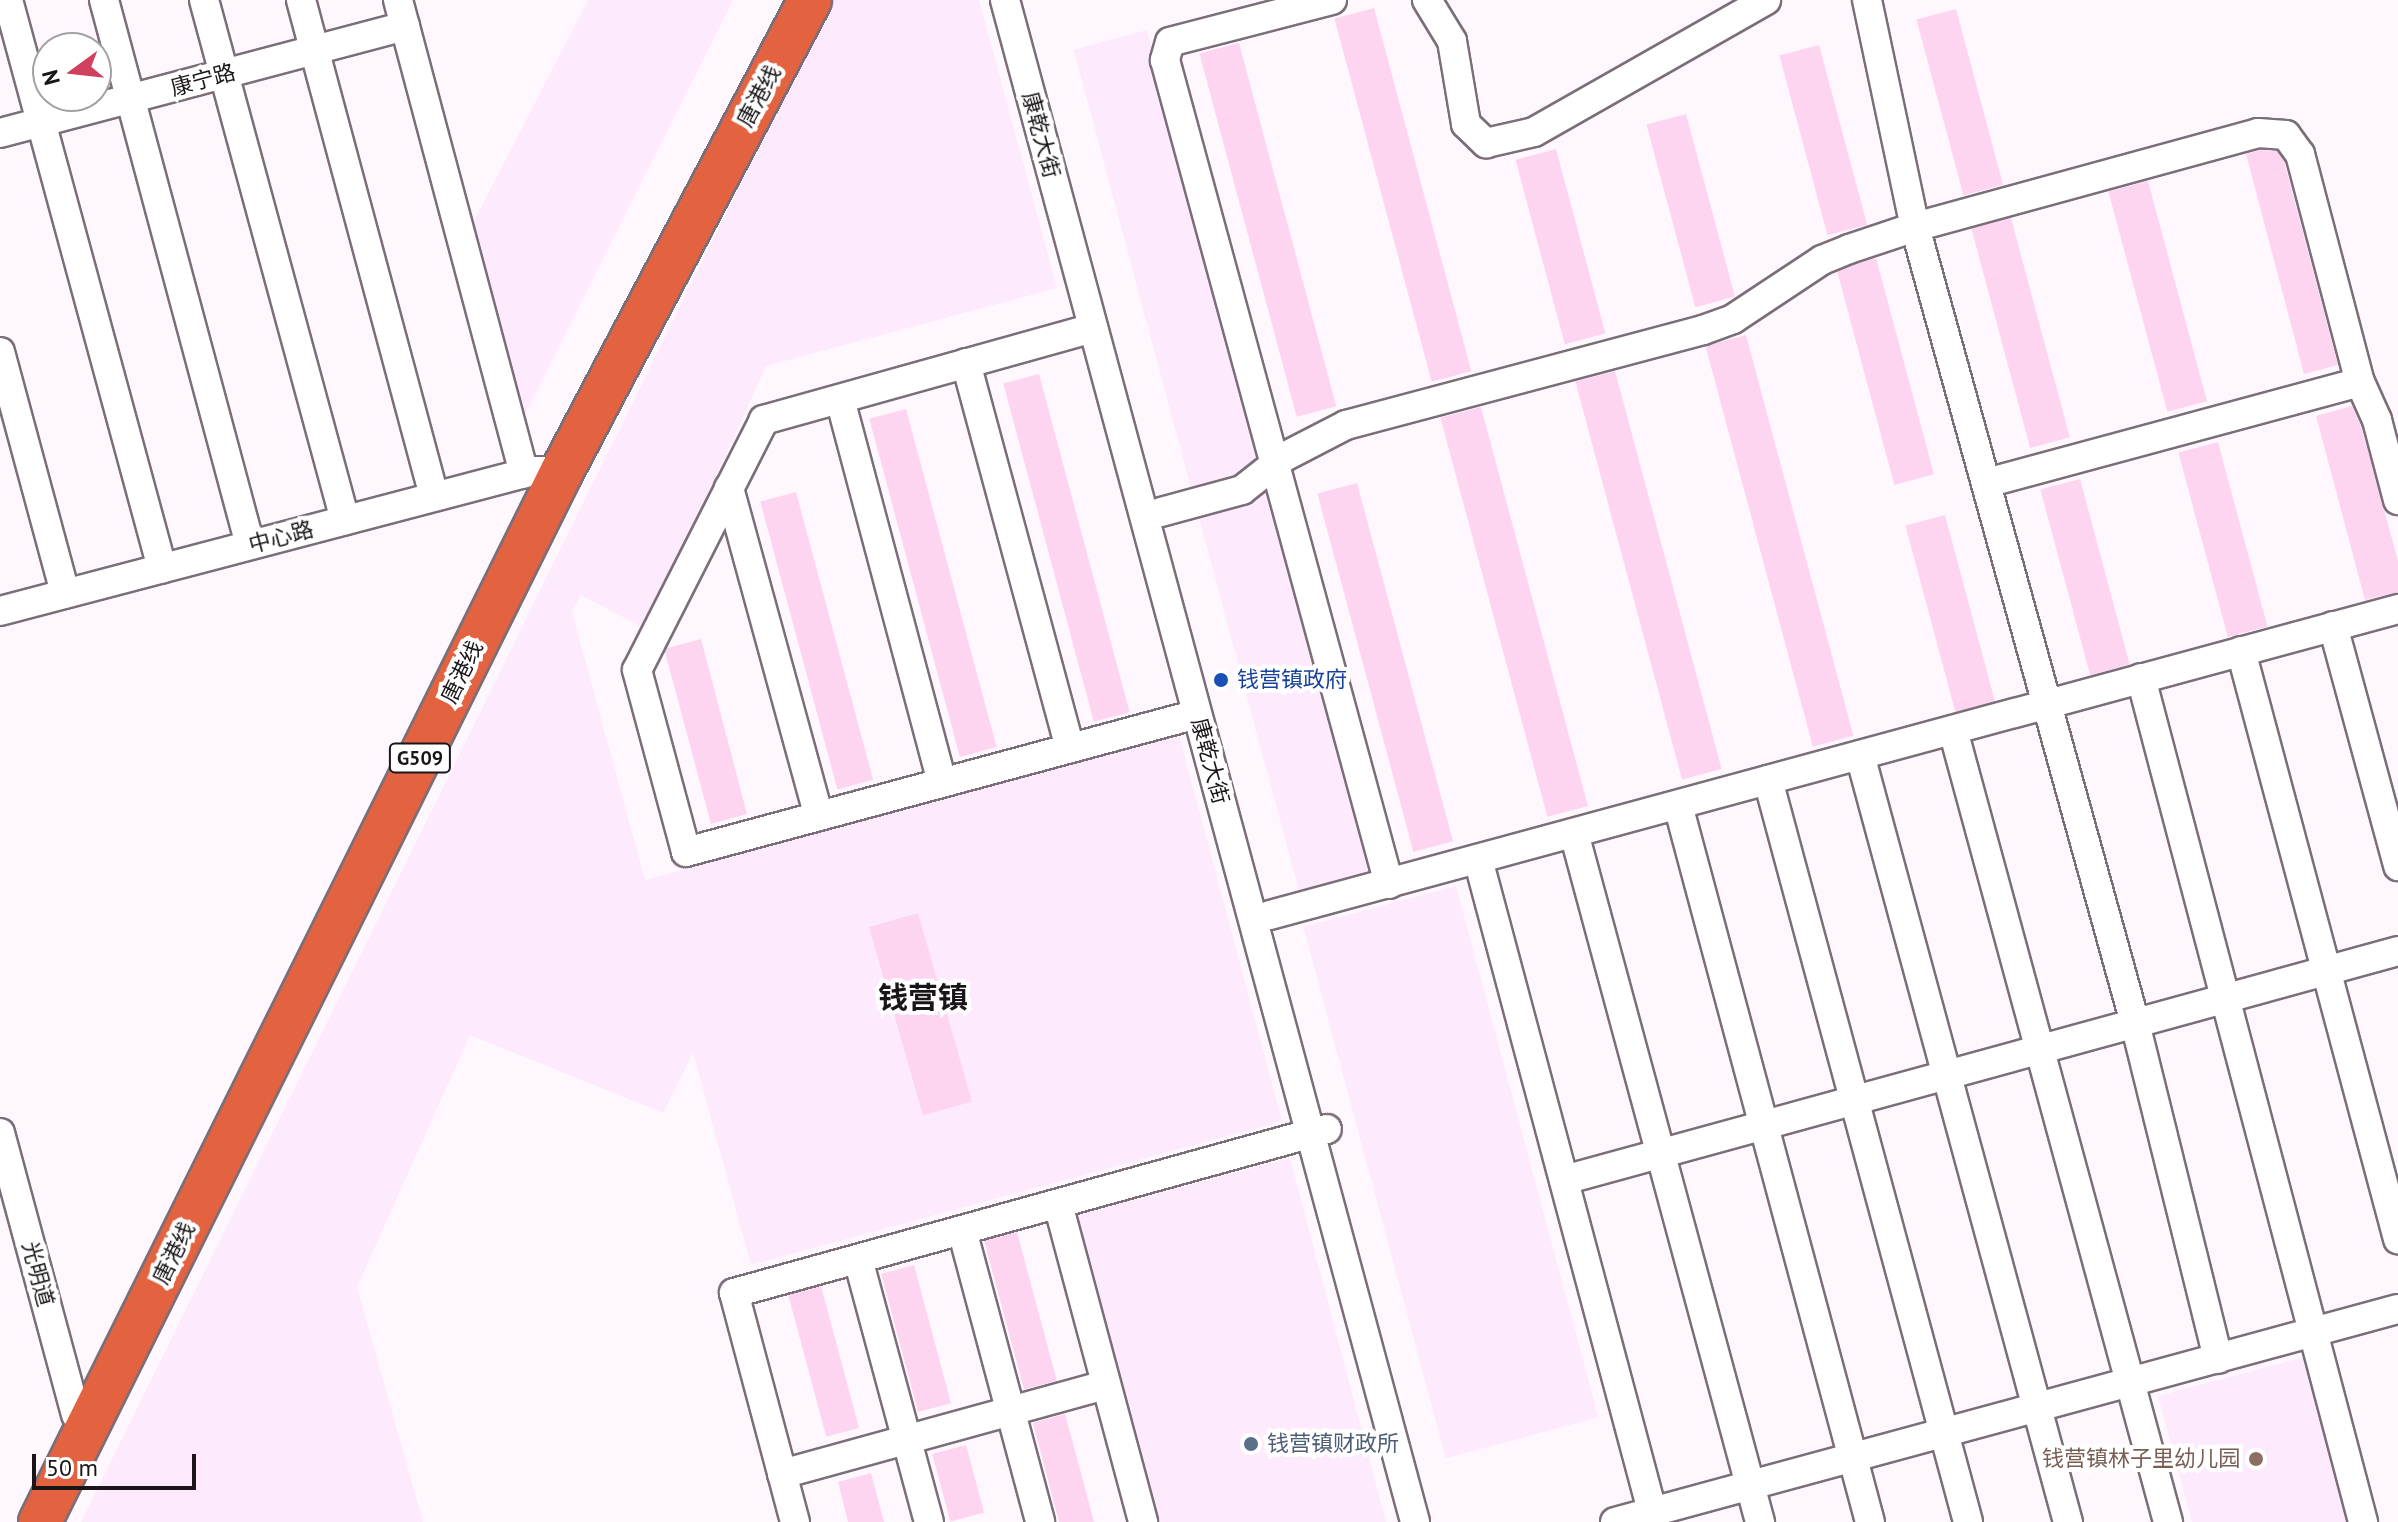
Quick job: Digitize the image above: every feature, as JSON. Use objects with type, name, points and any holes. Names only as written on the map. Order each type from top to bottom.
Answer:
[{"type":"highway","name":"唐港线","points":[[19,1522],[76,1415],[540,472],[784,0]]},
{"type":"highway","name":"唐港线","points":[[40,1522],[540,472],[810,0]]},
{"type":"street","points":[[8,0],[162,568]]},
{"type":"street","points":[[104,0],[250,545]]},
{"type":"street","points":[[204,0],[345,520]]},
{"type":"street","points":[[301,0],[434,496]]},
{"type":"street","name":"康乾大街","points":[[1005,0],[1197,714],[1433,1522]]},
{"type":"street","name":"康乾大街","points":[[1024,0],[1270,915],[1319,1132],[1415,1522]]},
{"type":"street","points":[[1427,0],[1452,41],[1466,124],[1486,143],[1534,132],[1766,0]]},
{"type":"street","points":[[1867,0],[1915,227],[2135,1023],[2218,1359]]},
{"type":"street","points":[[1315,2],[1170,42],[1165,60],[1389,884]]},
{"type":"street","points":[[402,13],[540,472]]},
{"type":"street","name":"康宁路","points":[[0,133],[315,50],[402,13]]},
{"type":"street","points":[[1161,512],[1242,490],[1313,440],[1346,425],[1703,330],[1733,319],[1822,260],[1915,227],[2258,133],[2286,135],[2300,154],[2360,382],[2377,420],[2398,500]]},
{"type":"street","points":[[1093,328],[764,420],[637,670],[686,852],[1197,714]]},
{"type":"street","points":[[0,352],[65,593]]},
{"type":"street","points":[[966,363],[1070,748]]},
{"type":"street","points":[[1986,483],[2360,382]]},
{"type":"street","points":[[840,399],[942,783]]},
{"type":"street","name":"中心路","points":[[0,611],[434,496],[540,472]]},
{"type":"street","points":[[729,488],[819,816]]},
{"type":"street","points":[[1270,915],[2398,609]]},
{"type":"street","points":[[2333,626],[2398,866]]},
{"type":"street","points":[[2241,651],[2398,1239]]},
{"type":"street","points":[[2141,678],[2363,1522]]},
{"type":"street","points":[[1953,730],[2168,1522]]},
{"type":"street","points":[[1860,755],[2068,1522]]},
{"type":"street","points":[[1768,780],[1968,1522]]},
{"type":"street","points":[[1678,805],[1870,1522]]},
{"type":"street","points":[[1574,833],[1760,1522]]},
{"type":"street","points":[[1478,859],[1654,1517]]},
{"type":"street","points":[[1564,1180],[2398,951]]},
{"type":"street","points":[[795,1522],[734,1293],[1319,1132]]},
{"type":"street","name":"光明道","points":[[0,1133],[76,1415]]},
{"type":"street","points":[[1058,1204],[1143,1522]]},
{"type":"street","points":[[962,1230],[1040,1522]]},
{"type":"street","points":[[858,1259],[929,1522]]},
{"type":"street","points":[[1615,1522],[1654,1517],[1750,1485],[2398,1309]]},
{"type":"street","points":[[782,1474],[1106,1385]]},
{"type":"shaded area","points":[[588,0],[733,0],[522,420],[471,227]]},
{"type":"shaded area","points":[[831,0],[979,0],[1057,288],[766,366],[647,630],[581,595],[572,612],[645,880],[1179,735],[1282,1121],[751,1265],[693,1053],[663,1113],[470,1035],[357,1287],[423,1522],[81,1522]]},
{"type":"shaded area","points":[[1147,30],[1373,875],[1300,895],[1074,50]]},
{"type":"shaded area","points":[[1456,886],[1598,1417],[1446,1458],[1303,927]]},
{"type":"shaded area","points":[[1290,1158],[1386,1522],[1157,1522],[1075,1216]]},
{"type":"shaded area","name":"钱营镇林子里幼儿园","points":[[2309,1356],[2354,1522],[2192,1522],[2158,1396]]},
{"type":"building","points":[[1374,8],[1471,371],[1432,382],[1334,19]]},
{"type":"building","points":[[1956,9],[2003,185],[1964,195],[1916,20]]},
{"type":"building","points":[[1239,43],[1336,406],[1297,417],[1199,54]]},
{"type":"building","points":[[1819,45],[1867,225],[1828,235],[1779,56]]},
{"type":"building","points":[[1686,114],[1735,297],[1695,307],[1646,125]]},
{"type":"building","points":[[1556,149],[1605,333],[1565,344],[1515,160]]},
{"type":"building","points":[[2260,150],[2277,151],[2284,161],[2338,365],[2304,374],[2246,154]]},
{"type":"building","points":[[2148,181],[2207,401],[2167,412],[2108,192]]},
{"type":"building","points":[[2011,218],[2070,437],[2030,448],[1971,229]]},
{"type":"building","points":[[1876,258],[1934,474],[1894,485],[1836,269]]},
{"type":"building","points":[[1746,335],[1853,736],[1813,747],[1705,346]]},
{"type":"building","points":[[1615,371],[1722,769],[1682,780],[1575,382]]},
{"type":"building","points":[[1039,374],[1130,712],[1094,722],[1003,384]]},
{"type":"building","points":[[2352,406],[2361,426],[2398,561],[2398,592],[2365,600],[2316,416]]},
{"type":"building","points":[[1481,407],[1588,806],[1547,817],[1440,418]]},
{"type":"building","points":[[906,409],[997,747],[960,757],[869,419]]},
{"type":"building","points":[[2218,442],[2267,626],[2228,637],[2178,453]]},
{"type":"building","points":[[2080,479],[2130,664],[2090,675],[2040,490]]},
{"type":"building","points":[[1357,483],[1453,841],[1413,852],[1317,494]]},
{"type":"building","points":[[796,492],[873,780],[837,789],[760,502]]},
{"type":"building","points":[[1945,515],[1995,701],[1955,712],[1905,526]]},
{"type":"building","points":[[701,639],[747,814],[711,824],[665,652],[667,648]]},
{"type":"building","points":[[918,913],[972,1101],[923,1115],[869,927]]},
{"type":"building","points":[[1017,1232],[1057,1381],[1024,1390],[984,1241]]},
{"type":"building","points":[[914,1265],[951,1403],[918,1412],[881,1274]]},
{"type":"building","points":[[821,1286],[859,1428],[826,1437],[788,1295]]},
{"type":"building","points":[[1065,1414],[1094,1522],[1059,1522],[1033,1423]]},
{"type":"building","points":[[966,1445],[984,1513],[950,1522],[932,1454]]},
{"type":"building","points":[[871,1473],[884,1522],[848,1522],[838,1482]]},
{"type":"place","name":"钱营镇政府","points":[[1221,680]]},
{"type":"place","name":"钱营镇财政所","points":[[1251,1444]]},
{"type":"place","name":"钱营镇林子里幼儿园","points":[[2256,1459]]},
{"type":"district","name":"钱营镇","points":[[923,997]]}]
